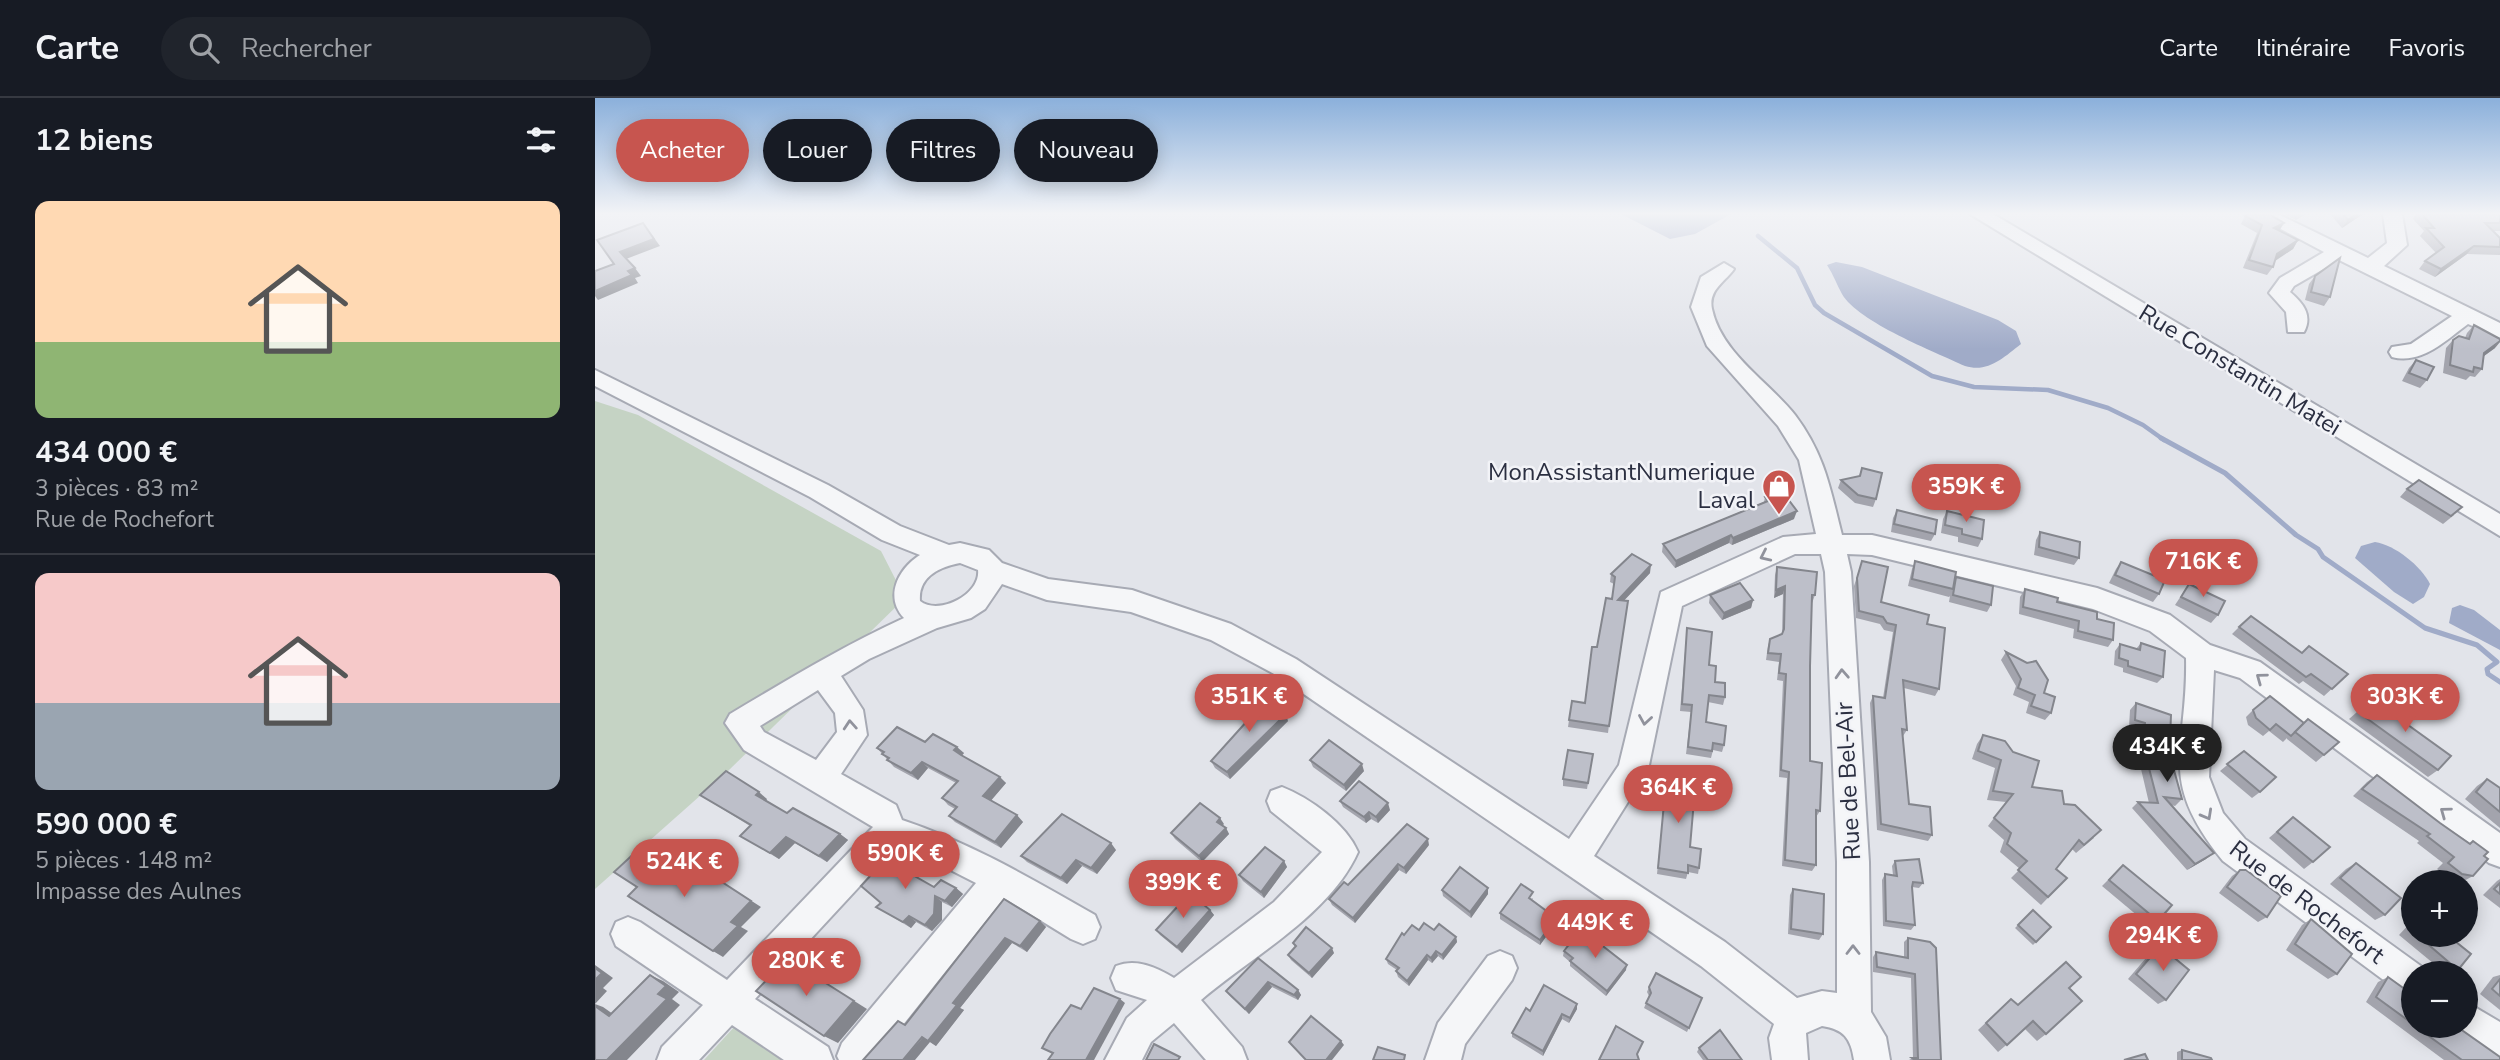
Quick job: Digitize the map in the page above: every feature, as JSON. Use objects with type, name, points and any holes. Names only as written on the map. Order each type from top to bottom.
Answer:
[{"type":"street","name":"Rue Constantin Matei","points":[[2054,259],[2500,526]]},
{"type":"street","points":[[2295,327],[2299,318],[2297,311],[2279,293],[2287,282],[2326,259]]},
{"type":"street","points":[[2353,259],[2500,331]]},
{"type":"street","points":[[2370,267],[2380,259]]},
{"type":"street","points":[[1724,269],[1709,281],[1701,307],[1706,320],[1715,341],[1786,419],[1811,459],[1831,544]]},
{"type":"street","points":[[2400,352],[2417,350],[2467,315]]},
{"type":"street","points":[[595,377],[819,491],[891,533],[947,555]]},
{"type":"street","points":[[891,533],[905,559],[907,590],[917,614],[934,617]]},
{"type":"street","points":[[1574,859],[1633,770],[1670,600],[1792,544],[1873,545],[2097,599],[2160,623],[2200,653],[2250,670],[2500,852]]},
{"type":"street","name":"Rue de Bel-Air","points":[[1831,544],[1838,572],[1853,862],[1854,1018]]},
{"type":"street","points":[[859,650],[925,565],[947,555],[971,553],[981,556],[992,570],[1047,589],[1132,601],[1221,632],[1286,667],[1574,859],[1713,954],[1795,1019]]},
{"type":"street","points":[[977,601],[989,586],[992,570]]},
{"type":"street","points":[[890,831],[885,814],[822,776],[754,741],[740,723],[859,650],[934,617],[949,615],[977,601],[1047,589]]},
{"type":"street","name":"Rue de Rochefort","points":[[2200,653],[2202,676],[2190,767],[2197,798],[2216,831],[2234,850],[2401,972]]},
{"type":"street","points":[[822,673],[849,710],[852,735],[822,776]]},
{"type":"street","points":[[1123,1060],[1139,1030],[1219,962],[1286,914],[1309,892],[1342,852],[1331,838],[1282,801]]},
{"type":"street","points":[[890,831],[932,845],[1000,878],[1083,927]]},
{"type":"street","points":[[675,1060],[890,831]]},
{"type":"street","points":[[855,1056],[1000,878]]},
{"type":"street","points":[[628,934],[815,1060]]},
{"type":"street","points":[[1443,1060],[1450,1035],[1500,968]]},
{"type":"street","points":[[1128,978],[1143,979],[1175,1000],[1229,1060]]},
{"type":"street","points":[[1790,1060],[1787,1041],[1795,1019],[1803,1012],[1823,1006],[1854,1018],[1870,1042],[1872,1060]]},
{"type":"street","points":[[2478,1028],[2500,1044]]},
{"type":"green space","points":[[595,401],[638,415],[881,551],[905,598],[728,771],[595,889]]},
{"type":"green space","points":[[736,1025],[787,1060],[704,1060]]},
{"type":"water","points":[[1836,262],[1862,267],[1998,320],[2016,331],[2021,344],[1988,366],[1965,366],[1898,335],[1851,305],[1827,265]]},
{"type":"water","points":[[2375,542],[2391,547],[2407,557],[2420,570],[2430,584],[2424,597],[2413,604],[2394,592],[2355,558],[2361,546]]},
{"type":"water","points":[[2460,605],[2474,610],[2500,630],[2500,650],[2449,623],[2452,608]]},
{"type":"building","points":[[610,259],[626,259],[635,268],[628,271],[632,275],[595,291],[595,271],[614,264]]},
{"type":"building","points":[[2249,259],[2275,259],[2273,267]]},
{"type":"building","points":[[2340,259],[2330,297],[2311,292],[2315,276]]},
{"type":"building","points":[[2428,259],[2456,259],[2441,269],[2425,261]]},
{"type":"building","points":[[2474,325],[2500,341],[2484,353],[2482,369],[2474,367],[2473,372],[2450,365],[2453,340],[2459,336],[2469,339]]},
{"type":"building","points":[[2416,360],[2434,367],[2427,380],[2409,373]]},
{"type":"building","points":[[1862,468],[1882,473],[1876,499],[1858,495],[1841,480],[1860,476]]},
{"type":"building","points":[[2419,480],[2462,507],[2451,516],[2407,489]]},
{"type":"building","points":[[1782,491],[1797,511],[1733,538],[1731,535],[1676,561],[1663,544],[1768,501],[1765,497]]},
{"type":"building","points":[[1897,510],[1937,520],[1935,534],[1894,524]]},
{"type":"building","points":[[1947,511],[1984,520],[1982,539],[1962,534],[1962,529],[1945,525]]},
{"type":"building","points":[[2040,532],[2080,542],[2079,558],[2039,547]]},
{"type":"building","points":[[1632,554],[1651,565],[1618,600],[1628,601],[1609,726],[1569,720],[1572,701],[1585,703],[1592,647],[1597,647],[1606,598],[1612,599],[1615,577],[1611,574]]},
{"type":"building","points":[[1862,561],[1888,567],[1881,602],[1929,615],[1927,624],[1945,628],[1939,689],[1903,680],[1907,730],[1902,729],[1909,804],[1930,807],[1932,835],[1881,824],[1873,696],[1885,698],[1896,625],[1887,623],[1883,617],[1859,611],[1857,578]]},
{"type":"building","points":[[1915,561],[1956,572],[1953,589],[1912,579]]},
{"type":"building","points":[[2121,562],[2165,580],[2159,594],[2115,575]]},
{"type":"building","points":[[1777,567],[1817,572],[1815,595],[1812,595],[1810,666],[1810,761],[1822,763],[1820,811],[1816,810],[1816,865],[1785,860],[1789,772],[1781,770],[1786,674],[1779,673],[1781,654],[1768,653],[1770,639],[1782,634],[1784,629],[1785,586],[1776,590]]},
{"type":"building","points":[[1956,577],[1993,586],[1991,605],[1953,595]]},
{"type":"building","points":[[1740,583],[1753,600],[1724,613],[1710,595]]},
{"type":"building","points":[[2189,584],[2225,601],[2218,615],[2181,597]]},
{"type":"building","points":[[2025,589],[2058,598],[2057,602],[2097,612],[2097,619],[2114,623],[2113,640],[2078,631],[2079,621],[2023,607]]},
{"type":"building","points":[[2251,616],[2302,653],[2309,646],[2348,674],[2332,689],[2311,674],[2306,677],[2239,627]]},
{"type":"building","points":[[1687,628],[1712,632],[1709,665],[1716,666],[1715,682],[1725,683],[1725,697],[1709,695],[1706,722],[1726,726],[1724,745],[1713,743],[1712,751],[1688,747],[1692,705],[1682,704]]},
{"type":"building","points":[[2141,643],[2165,651],[2163,677],[2128,666],[2128,661],[2119,658],[2120,644],[2140,650]]},
{"type":"building","points":[[2006,652],[2027,663],[2036,661],[2048,680],[2044,693],[2055,697],[2051,713],[2031,706],[2035,695],[2018,688],[2021,679]]},
{"type":"building","points":[[2270,696],[2304,723],[2291,736],[2276,724],[2270,730],[2256,718],[2253,710]]},
{"type":"building","points":[[1261,698],[1286,714],[1227,772],[1211,761],[1248,720],[1243,716]]},
{"type":"building","points":[[2372,699],[2451,756],[2438,770],[2358,712]]},
{"type":"building","points":[[2136,703],[2171,715],[2169,763],[2172,763],[2182,799],[2164,797],[2214,853],[2195,864],[2138,802],[2158,803],[2143,745],[2145,723],[2135,720]]},
{"type":"building","points":[[2308,719],[2339,742],[2324,755],[2295,732]]},
{"type":"building","points":[[897,727],[925,742],[933,734],[957,747],[954,750],[961,755],[1000,777],[983,796],[1017,815],[995,842],[949,816],[957,807],[942,798],[958,781],[922,762],[911,773],[887,760],[889,758],[882,754],[884,752],[877,748]]},
{"type":"building","points":[[1983,735],[2005,741],[2013,752],[2039,761],[2032,787],[2062,791],[2064,804],[2075,805],[2101,830],[2084,845],[2079,840],[2056,869],[2067,878],[2048,897],[2018,870],[2027,861],[2007,844],[2011,833],[1994,818],[2013,794],[1993,791],[2001,760],[1978,751]]},
{"type":"building","points":[[1329,740],[1362,764],[1344,785],[1310,760]]},
{"type":"building","points":[[1568,750],[1593,754],[1588,783],[1563,779]]},
{"type":"building","points":[[2244,751],[2276,777],[2260,792],[2227,764]]},
{"type":"building","points":[[726,771],[759,792],[756,795],[787,813],[793,808],[840,834],[819,856],[786,837],[770,853],[740,836],[751,825],[700,795]]},
{"type":"building","points":[[1667,771],[1696,777],[1690,847],[1701,849],[1699,868],[1688,865],[1688,873],[1658,868]]},
{"type":"building","points":[[2377,775],[2470,844],[2473,841],[2488,852],[2484,856],[2488,859],[2478,870],[2457,870],[2448,863],[2454,857],[2427,836],[2430,834],[2362,789]]},
{"type":"building","points":[[2487,779],[2500,788],[2500,812],[2476,792]]},
{"type":"building","points":[[1359,781],[1388,803],[1376,817],[1369,812],[1364,817],[1340,801]]},
{"type":"building","points":[[1200,803],[1220,818],[1217,822],[1226,828],[1199,856],[1171,833]]},
{"type":"building","points":[[1062,814],[1111,843],[1091,868],[1076,860],[1061,878],[1021,856]]},
{"type":"building","points":[[2293,817],[2330,847],[2313,862],[2277,832]]},
{"type":"building","points":[[1407,824],[1428,839],[1404,868],[1398,864],[1353,918],[1329,899],[1344,882],[1348,885]]},
{"type":"building","points":[[641,847],[665,862],[659,867],[690,885],[705,871],[751,901],[731,922],[738,926],[713,951],[628,896],[637,887],[614,872]]},
{"type":"building","points":[[1265,847],[1284,861],[1261,892],[1239,875]]},
{"type":"building","points":[[892,852],[911,863],[904,870],[934,887],[941,880],[956,888],[945,901],[935,896],[934,914],[925,925],[909,916],[903,922],[876,907],[881,903],[861,886]]},
{"type":"building","points":[[1919,859],[1923,883],[1913,882],[1912,887],[1915,925],[1886,921],[1885,874],[1897,876],[1895,861]]},
{"type":"building","points":[[2356,863],[2401,898],[2385,915],[2340,878]]},
{"type":"building","points":[[2123,865],[2172,905],[2158,921],[2109,880]]},
{"type":"building","points":[[1460,867],[1488,888],[1470,912],[1442,890]]},
{"type":"building","points":[[2240,870],[2246,870],[2281,896],[2267,917],[2227,887]]},
{"type":"building","points":[[2500,883],[2500,894],[2494,889]]},
{"type":"building","points":[[1521,884],[1533,892],[1529,898],[1556,918],[1540,940],[1500,913]]},
{"type":"building","points":[[1793,889],[1824,894],[1823,934],[1791,929]]},
{"type":"building","points":[[1190,893],[1210,910],[1177,947],[1156,930]]},
{"type":"building","points":[[1004,899],[1040,921],[1020,946],[1005,938],[953,1003],[957,1005],[928,1041],[922,1037],[903,1060],[863,1060],[898,1021],[905,1025]]},
{"type":"building","points":[[2033,910],[2051,927],[2036,942],[2018,925]]},
{"type":"building","points":[[2311,919],[2352,954],[2337,974],[2295,944]]},
{"type":"building","points":[[1424,923],[1434,930],[1439,924],[1456,937],[1442,955],[1436,951],[1431,958],[1427,955],[1407,981],[1396,971],[1399,968],[1386,959],[1402,933],[1404,935],[1412,925],[1419,930]]},
{"type":"building","points":[[1306,927],[1332,948],[1309,973],[1288,955],[1296,946],[1293,943]]},
{"type":"building","points":[[1581,929],[1627,965],[1607,991],[1570,961],[1573,958],[1564,951]]},
{"type":"building","points":[[1908,938],[1930,942],[1936,948],[1941,1060],[1912,1058],[1918,1058],[1915,974],[1877,967],[1876,952],[1908,958]]},
{"type":"building","points":[[2160,946],[2189,970],[2166,1000],[2136,974]]},
{"type":"building","points":[[2431,947],[2462,947],[2471,954],[2465,961],[2448,961]]},
{"type":"building","points":[[1258,958],[1298,990],[1294,995],[1268,982],[1245,1009],[1226,991]]},
{"type":"building","points":[[2066,962],[2081,977],[2069,988],[2082,1001],[2046,1034],[2033,1021],[2007,1045],[1986,1023],[2011,999],[2018,1005]]},
{"type":"building","points":[[794,963],[854,1001],[824,1036],[756,991],[777,969],[784,974]]},
{"type":"building","points":[[595,968],[602,973],[595,980]]},
{"type":"building","points":[[1656,973],[1702,998],[1689,1028],[1646,1003],[1651,993],[1649,987]]},
{"type":"building","points":[[650,975],[666,986],[658,994],[667,999],[607,1060],[595,1060],[595,1006],[609,1016]]},
{"type":"building","points":[[2388,977],[2401,986],[2401,1015],[2376,997]]},
{"type":"building","points":[[2500,979],[2500,996],[2492,989]]},
{"type":"building","points":[[1544,985],[1577,1004],[1570,1018],[1562,1014],[1543,1051],[1512,1033],[1526,1008],[1530,1011]]},
{"type":"building","points":[[1094,988],[1120,999],[1086,1060],[1048,1060],[1053,1053],[1042,1048],[1050,1034],[1071,1005],[1081,1009]]},
{"type":"building","points":[[1311,1016],[1341,1041],[1326,1060],[1306,1060],[1289,1042]]},
{"type":"building","points":[[1616,1026],[1643,1042],[1637,1054],[1639,1060],[1599,1060]]},
{"type":"building","points":[[1720,1030],[1742,1060],[1708,1060],[1699,1048]]},
{"type":"building","points":[[2432,1038],[2473,1038],[2500,1057],[2500,1060],[2462,1060]]},
{"type":"building","points":[[1154,1044],[1180,1057],[1178,1060],[1146,1060]]},
{"type":"building","points":[[1378,1047],[1405,1055],[1404,1060],[1373,1060]]},
{"type":"building","points":[[2182,1050],[2211,1058],[2212,1060],[2182,1060]]},
{"type":"building","points":[[2145,1054],[2148,1060],[2124,1060]]},
{"type":"waterway","points":[[1786,259],[1797,268],[1815,305],[1824,313],[1932,376],[1974,387],[2048,390],[2108,408],[2143,425],[2162,438]]},
{"type":"waterway","points":[[2162,438],[2225,473],[2296,535],[2318,549],[2323,557],[2425,628],[2477,645],[2497,662],[2487,669],[2488,674],[2500,682]]},
{"type":"place","name":"MonAssistantNumerique Laval","points":[[1779,516]]}]
